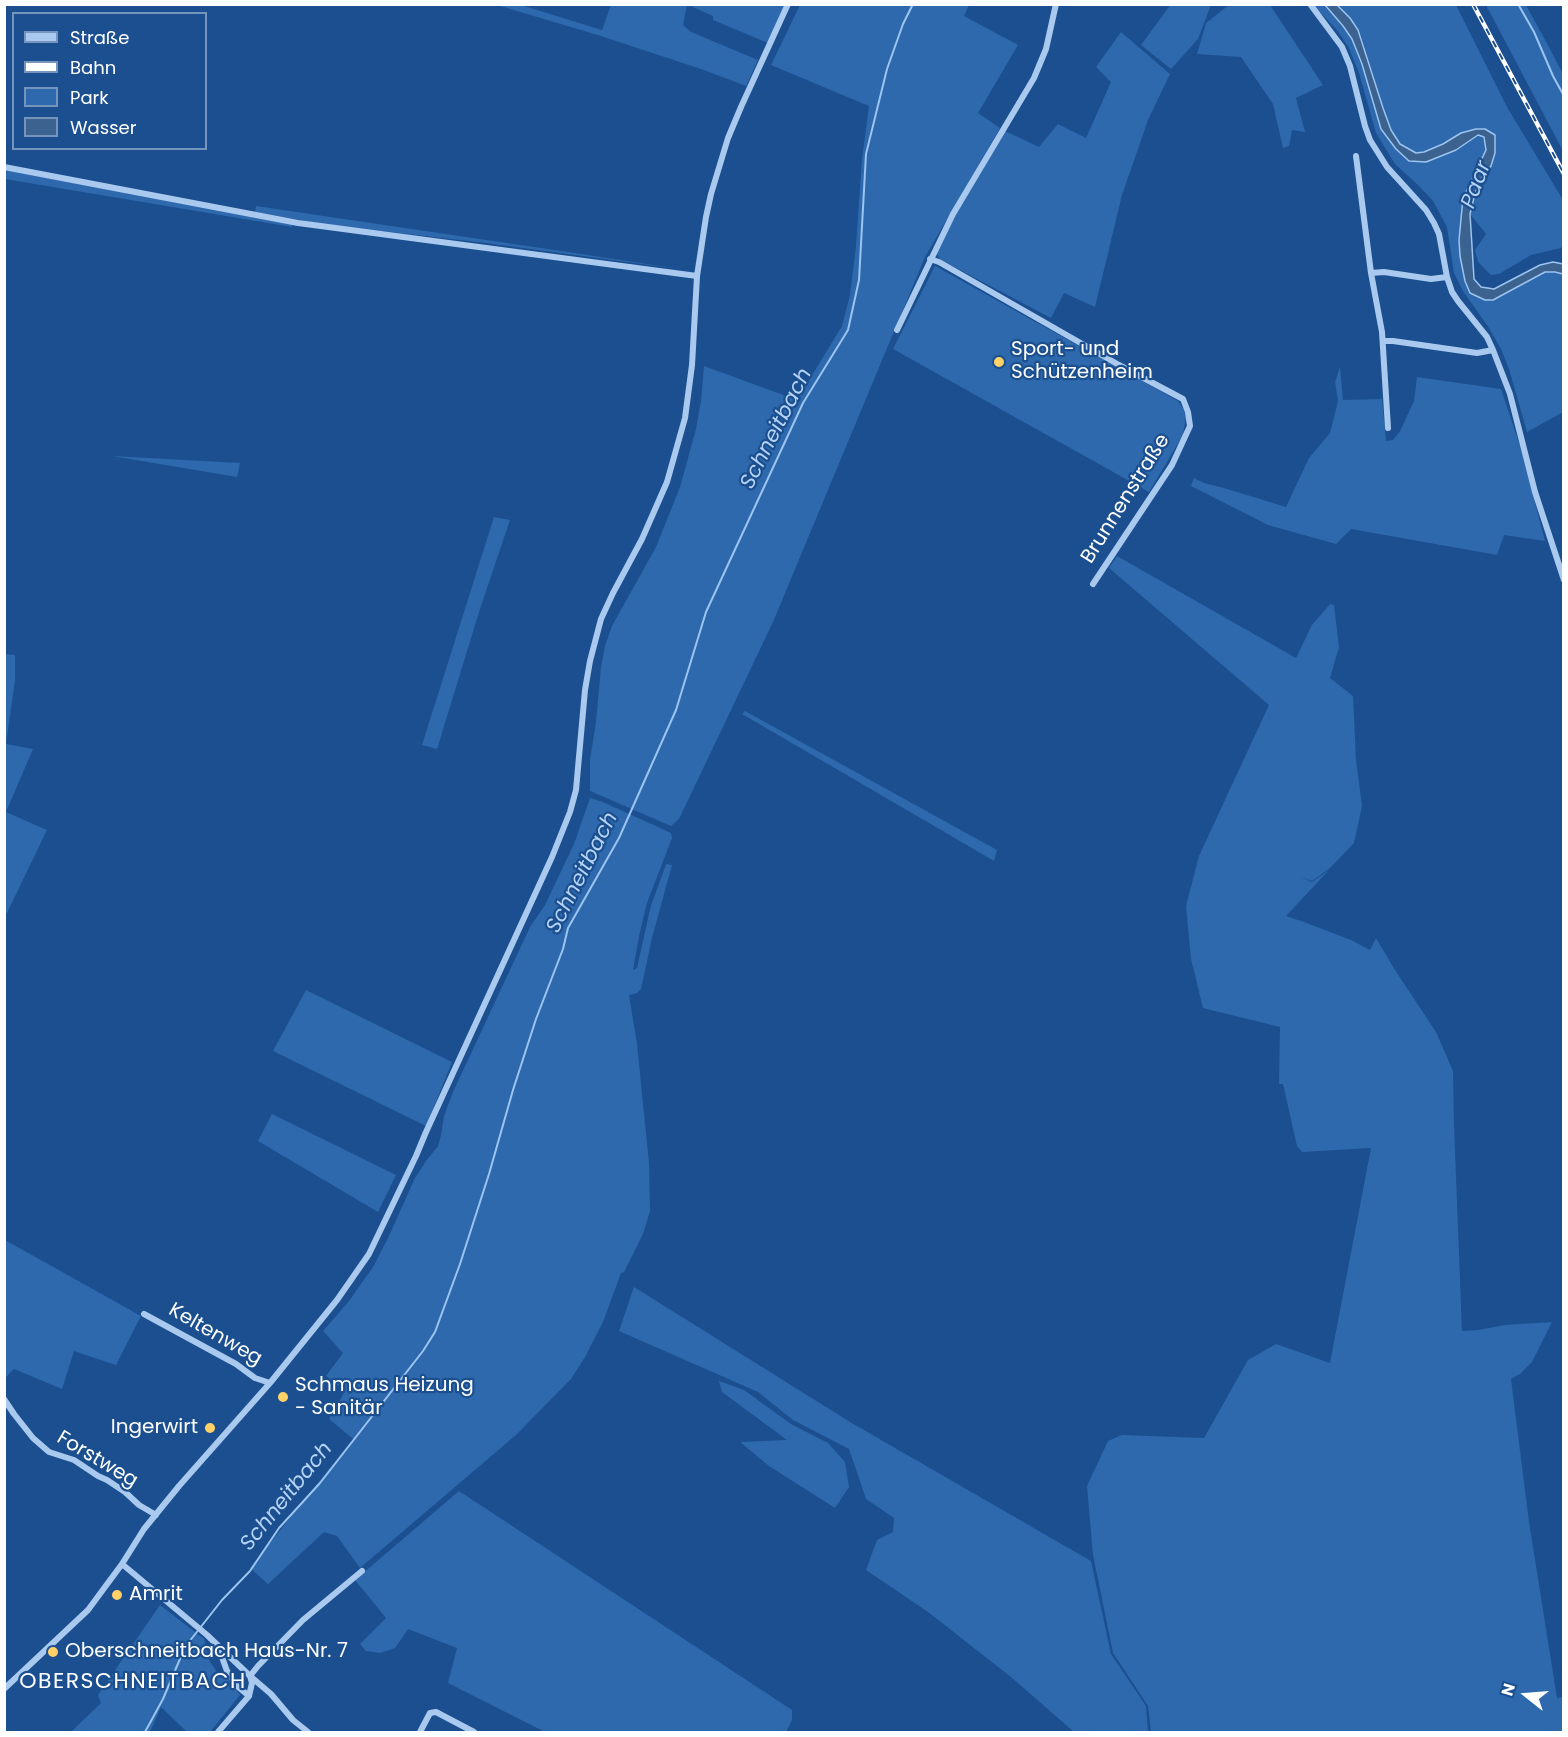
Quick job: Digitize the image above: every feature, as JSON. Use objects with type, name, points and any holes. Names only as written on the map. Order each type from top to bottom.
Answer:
[{"type":"street","points":[[4,1689],[80,1618],[156,1515],[198,1463],[270,1383],[356,1274],[382,1229],[563,834],[576,790],[585,690],[601,619],[642,539],[667,482],[685,418],[692,365],[697,276],[706,217],[719,166],[741,107],[788,4]]},
{"type":"street","points":[[897,330],[952,214],[1034,78],[1046,49],[1056,4]]},
{"type":"street","points":[[1310,4],[1342,47],[1355,83],[1365,126],[1378,154],[1426,210],[1439,234],[1447,277],[1458,301],[1487,337],[1493,350],[1510,394],[1535,492],[1563,580]]},
{"type":"street","points":[[1356,156],[1371,273],[1383,341],[1388,428]]},
{"type":"street","points":[[4,167],[298,223],[697,276]]},
{"type":"street","name":"Brunnenstraße","points":[[930,259],[1183,399],[1190,426],[1172,465],[1093,584]]},
{"type":"street","points":[[1371,273],[1384,272],[1431,279],[1447,277]]},
{"type":"street","points":[[1383,341],[1477,353],[1493,350]]},
{"type":"street","name":"Keltenweg","points":[[144,1314],[236,1364],[255,1378],[270,1383]]},
{"type":"street","name":"Forstweg","points":[[4,1399],[33,1438],[49,1452],[74,1460],[125,1492],[139,1505],[156,1515]]},
{"type":"street","points":[[122,1564],[207,1635],[272,1694],[294,1720],[308,1732]]},
{"type":"street","points":[[250,1676],[303,1620],[362,1571]]},
{"type":"street","points":[[218,1646],[227,1671],[237,1686],[249,1696]]},
{"type":"street","points":[[219,1732],[249,1696],[252,1683],[250,1676]]},
{"type":"street","points":[[420,1732],[430,1713],[436,1712],[474,1732]]},
{"type":"green space","points":[[1171,4],[1211,5],[1198,39],[1171,69],[1141,45]]},
{"type":"green space","points":[[1344,4],[1456,5],[1507,107],[1563,200],[1563,244],[1561,248],[1531,255],[1499,274],[1491,275],[1478,262],[1475,250],[1486,234],[1470,214],[1482,177],[1491,166],[1496,144],[1485,129],[1424,152],[1416,153],[1400,144],[1391,130],[1383,108],[1361,36],[1350,18],[1338,6]]},
{"type":"green space","points":[[497,5],[521,5],[602,30],[611,5],[687,5],[683,25],[691,32],[758,60],[746,86],[601,36]]},
{"type":"green space","points":[[691,5],[786,5],[768,43],[713,20],[713,16]]},
{"type":"green space","points":[[800,5],[969,5],[964,16],[1018,45],[978,113],[1000,128],[925,257],[773,622],[679,819],[671,826],[590,791],[590,760],[605,646],[612,626],[656,547],[680,487],[696,429],[704,366],[797,400],[842,326],[850,295],[869,106],[771,65]]},
{"type":"green space","points":[[1229,5],[1270,5],[1323,85],[1296,98],[1305,132],[1292,130],[1289,146],[1283,148],[1273,104],[1241,57],[1197,54],[1206,23]]},
{"type":"green space","points":[[1313,5],[1325,5],[1352,39],[1362,64],[1381,129],[1409,161],[1456,150],[1478,135],[1484,136],[1486,150],[1463,198],[1459,240],[1465,281],[1470,293],[1493,300],[1545,272],[1563,274],[1563,412],[1527,432],[1501,349],[1463,291],[1454,273],[1447,227],[1433,201],[1395,164],[1376,133],[1359,73],[1349,48],[1337,30]]},
{"type":"green space","points":[[1486,5],[1526,5],[1551,51],[1563,74],[1563,151]]},
{"type":"green space","points":[[1121,32],[1170,74],[1148,120],[1122,195],[1095,307],[1064,293],[1051,318],[941,260],[937,251],[1005,131],[1039,147],[1058,124],[1086,138],[1111,82],[1096,67]]},
{"type":"green space","points":[[4,170],[248,216],[292,225],[292,227],[5,179]]},
{"type":"green space","points":[[256,206],[687,270],[328,225],[255,212]]},
{"type":"green space","points":[[935,266],[1178,401],[1186,417],[1183,435],[1149,492],[893,349]]},
{"type":"green space","points":[[1340,367],[1343,400],[1382,399],[1386,441],[1393,440],[1400,431],[1414,401],[1417,377],[1501,389],[1521,449],[1545,541],[1504,535],[1497,555],[1351,529],[1336,544],[1268,525],[1191,486],[1194,478],[1286,507],[1309,458],[1330,433],[1338,401],[1335,382]]},
{"type":"green space","points":[[112,456],[240,463],[237,477]]},
{"type":"green space","points":[[494,517],[510,520],[437,749],[422,745]]},
{"type":"green space","points":[[1117,556],[1296,658],[1312,625],[1330,604],[1334,605],[1339,647],[1330,678],[1353,696],[1356,760],[1362,806],[1354,843],[1330,868],[1312,881],[1300,877],[1312,882],[1329,870],[1286,916],[1351,940],[1370,950],[1376,938],[1436,1032],[1453,1071],[1462,1331],[1552,1322],[1532,1362],[1511,1379],[1529,1522],[1557,1698],[1563,1697],[1563,1732],[1151,1732],[1148,1706],[1113,1653],[1093,1555],[1087,1486],[1108,1441],[1122,1435],[1204,1438],[1248,1360],[1276,1344],[1330,1363],[1371,1148],[1302,1152],[1297,1146],[1283,1084],[1279,1084],[1280,1027],[1203,1008],[1191,959],[1186,906],[1199,856],[1269,705],[1109,568]]},
{"type":"green space","points":[[5,654],[15,655],[15,680],[6,744],[33,749],[6,812],[47,830],[5,917]]},
{"type":"green space","points":[[745,711],[997,850],[994,861],[742,714]]},
{"type":"green space","points":[[590,798],[671,833],[672,838],[647,903],[639,936],[633,970],[637,968],[651,905],[666,864],[672,865],[641,989],[629,995],[637,1044],[649,1163],[650,1211],[643,1234],[624,1272],[621,1273],[603,1322],[585,1357],[571,1379],[516,1435],[360,1568],[337,1536],[324,1532],[268,1584],[250,1568],[353,1439],[329,1419],[345,1391],[326,1376],[343,1353],[323,1331],[349,1301],[373,1267],[415,1178],[438,1146],[444,1116],[453,1092],[530,927],[545,905],[574,844]]},
{"type":"green space","points":[[306,990],[452,1062],[426,1126],[273,1051]]},
{"type":"green space","points":[[272,1114],[396,1175],[378,1212],[258,1141]]},
{"type":"green space","points":[[5,1240],[141,1316],[116,1365],[74,1351],[62,1389],[14,1369],[5,1378]]},
{"type":"green space","points":[[634,1287],[850,1422],[1091,1561],[1111,1654],[1146,1706],[1148,1732],[1074,1732],[1011,1677],[928,1612],[866,1570],[877,1540],[893,1532],[894,1518],[866,1499],[849,1449],[793,1420],[758,1392],[619,1331]]},
{"type":"green space","points":[[719,1381],[744,1390],[791,1424],[828,1443],[845,1462],[849,1487],[835,1508],[769,1466],[740,1442],[787,1440],[722,1392]]},
{"type":"green space","points":[[459,1491],[792,1710],[792,1720],[786,1732],[545,1732],[448,1683],[457,1648],[408,1629],[395,1648],[380,1653],[366,1651],[360,1644],[386,1618],[355,1580]]},
{"type":"green space","points":[[160,1605],[204,1639],[209,1660],[221,1678],[226,1676],[240,1695],[210,1732],[187,1732],[161,1707],[150,1732],[71,1732],[101,1703],[98,1695]]},
{"type":"water","name":"Paar","points":[[1325,5],[1337,5],[1358,30],[1391,130],[1400,144],[1416,153],[1424,152],[1461,133],[1476,129],[1485,129],[1495,135],[1495,153],[1491,166],[1482,177],[1475,193],[1470,214],[1474,279],[1481,287],[1494,289],[1540,265],[1553,262],[1563,264],[1563,274],[1545,272],[1493,300],[1485,300],[1470,293],[1465,281],[1459,240],[1463,198],[1486,150],[1484,137],[1478,135],[1456,150],[1426,162],[1409,161],[1396,149],[1381,129],[1362,64],[1352,39]]},
{"type":"waterway","name":"Schneitbach","points":[[145,1732],[163,1699],[185,1647],[222,1600],[250,1571],[279,1528],[320,1483],[423,1351],[435,1332],[460,1264],[513,1090],[536,1019],[563,949],[568,928],[619,838],[676,710],[706,612],[803,403],[848,330],[859,280],[866,154],[887,69],[903,24],[913,4]]},
{"type":"waterway","points":[[1518,4],[1564,96]]},
{"type":"railway","points":[[1473,4],[1564,174]]},
{"type":"place","name":"Sport- und Schützenheim","points":[[999,362]]},
{"type":"place","name":"Schmaus Heizung - Sanitär","points":[[283,1397]]},
{"type":"place","name":"Ingerwirt","points":[[210,1428]]},
{"type":"place","name":"Amrit","points":[[117,1595]]},
{"type":"place","name":"Oberschneitbach Haus-Nr. 7","points":[[53,1652]]},
{"type":"district","name":"OBERSCHNEITBACH","points":[[133,1682]]}]
